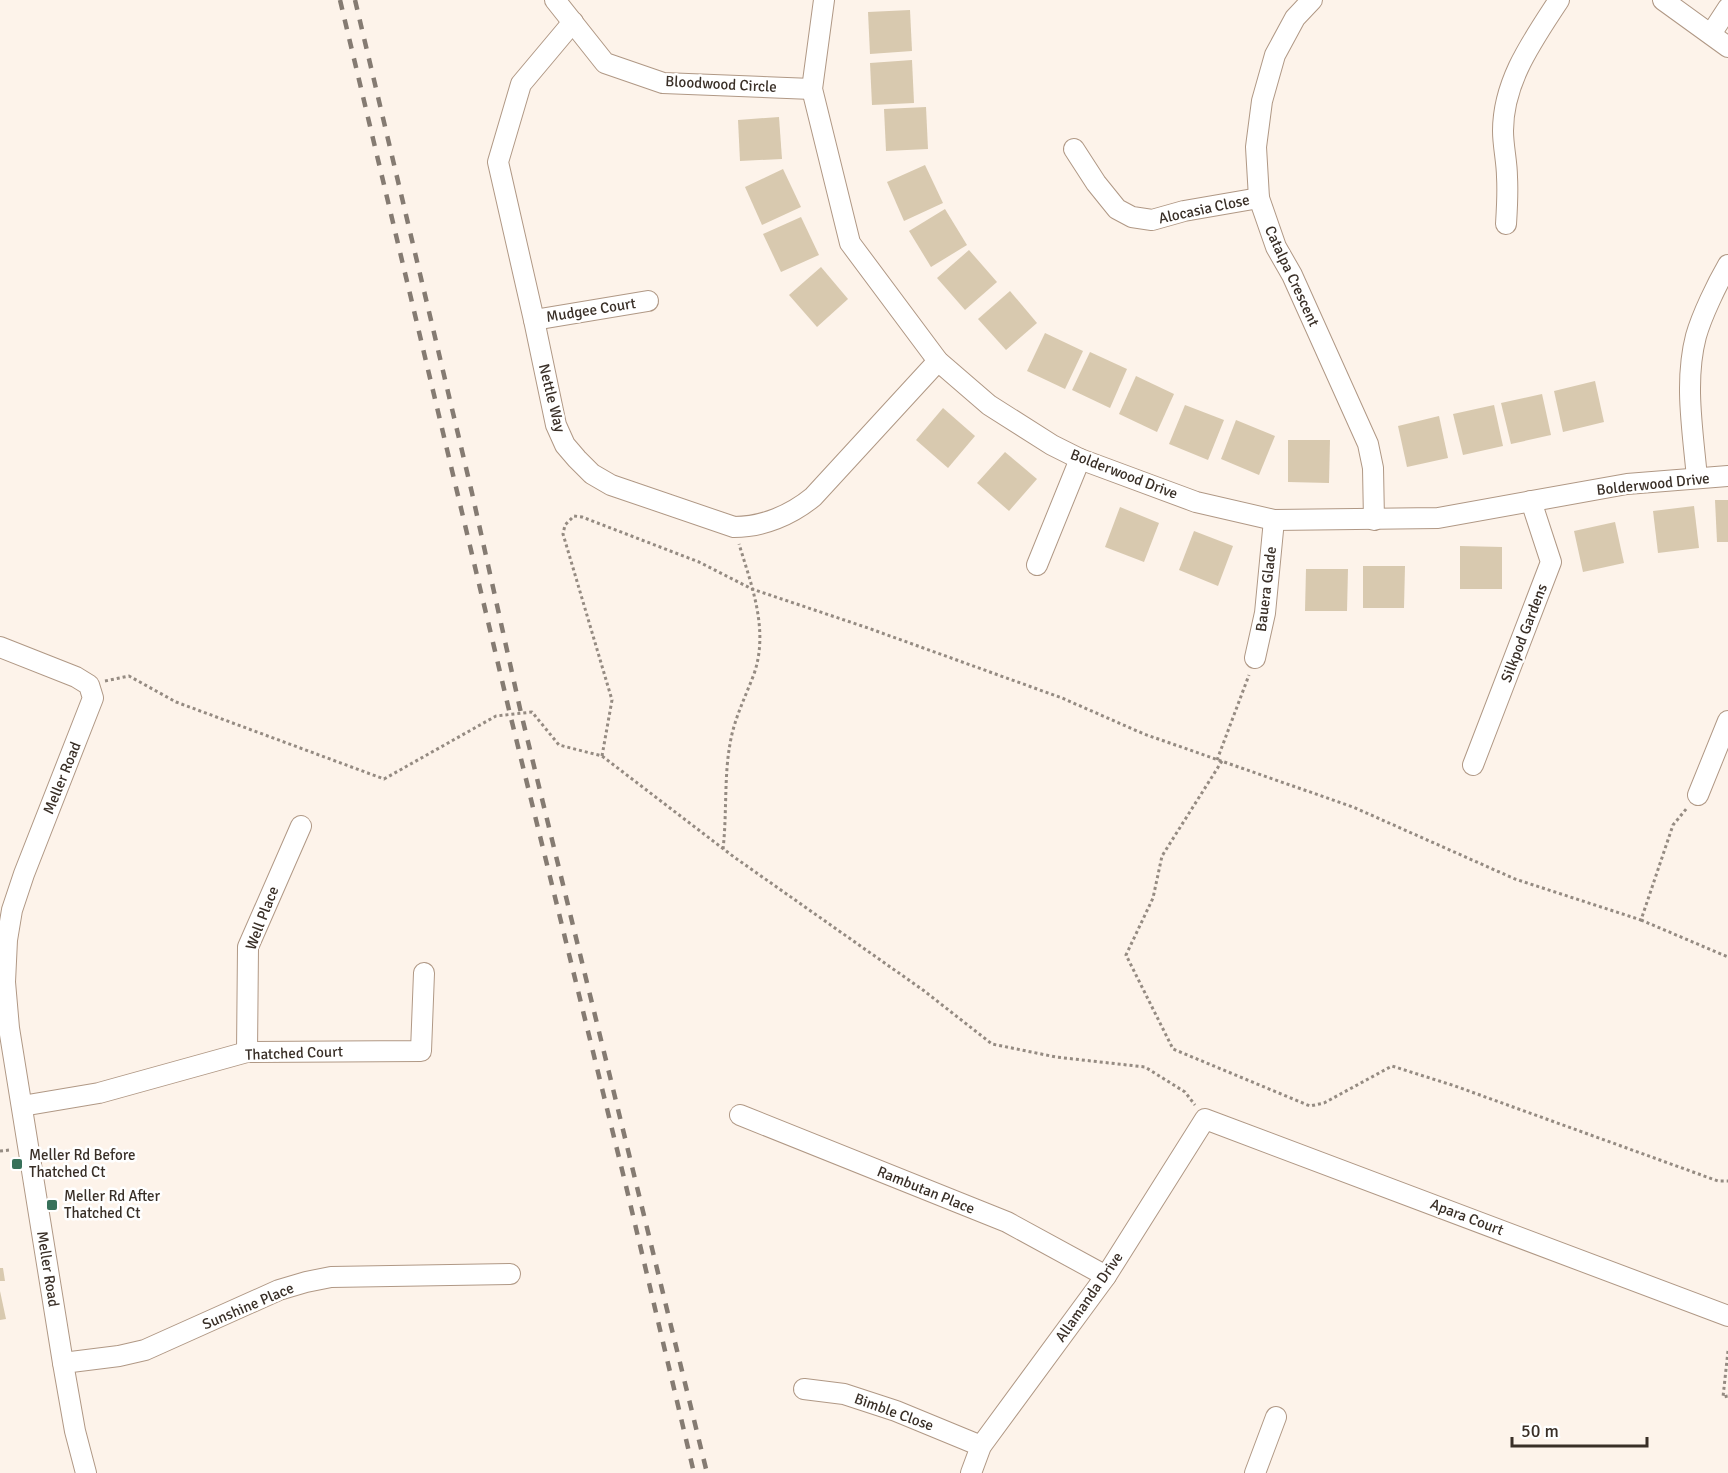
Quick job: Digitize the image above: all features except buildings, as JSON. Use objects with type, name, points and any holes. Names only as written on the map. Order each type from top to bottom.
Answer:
[{"type":"street","name":"Bloodwood Circle","points":[[555,0],[605,63],[663,83],[812,89]]},
{"type":"street","name":"Bolderwood Drive","points":[[824,0],[812,89],[850,243],[938,361],[989,405],[1020,426],[1080,459],[1196,502],[1274,520],[1438,518],[1627,484],[1728,476]]},
{"type":"street","name":"Catalpa Crescent","points":[[1312,0],[1295,18],[1275,55],[1262,101],[1256,147],[1259,198],[1276,247],[1297,286],[1368,444],[1373,468],[1374,520]]},
{"type":"street","points":[[1506,224],[1507,177],[1503,130],[1507,100],[1526,51],[1559,0]]},
{"type":"street","points":[[1663,0],[1728,47]]},
{"type":"street","points":[[1711,33],[1728,8]]},
{"type":"street","name":"Nettle Way","points":[[573,22],[521,84],[498,162],[556,425],[565,445],[592,474],[611,485],[734,527],[766,522],[790,513],[813,497],[938,361]]},
{"type":"street","name":"Alocasia Close","points":[[1074,149],[1096,183],[1117,209],[1132,217],[1152,220],[1184,211],[1259,198]]},
{"type":"street","points":[[1697,478],[1690,405],[1691,363],[1696,335],[1728,265]]},
{"type":"street","name":"Mudgee Court","points":[[534,320],[648,301]]},
{"type":"street","points":[[1037,565],[1080,459]]},
{"type":"street","name":"Silkpod Gardens","points":[[1473,765],[1551,562],[1531,501]]},
{"type":"street","name":"Bauera Glade","points":[[1255,658],[1265,613],[1274,520]]},
{"type":"street","points":[[0,647],[76,677],[89,685]]},
{"type":"street","name":"Meller Road","points":[[86,1473],[75,1431],[63,1363],[9,1028],[5,982],[6,940],[12,910],[24,873],[93,698],[89,685]]},
{"type":"street","points":[[1698,795],[1728,721]]},
{"type":"street","name":"Well Place","points":[[247,1052],[248,947],[301,826]]},
{"type":"street","name":"Thatched Court","points":[[22,1106],[99,1093],[247,1052],[421,1051],[424,973]]},
{"type":"street","name":"Rambutan Place","points":[[740,1115],[1007,1222],[1106,1276]]},
{"type":"street","name":"Allamanda Drive","points":[[971,1473],[981,1446],[1106,1276],[1205,1119]]},
{"type":"street","name":"Apara Court","points":[[1205,1119],[1728,1316]]},
{"type":"street","name":"Sunshine Place","points":[[63,1363],[146,1350],[279,1290],[331,1277],[510,1274]]},
{"type":"street","name":"Bimble Close","points":[[804,1389],[844,1394],[896,1411],[981,1446]]},
{"type":"street","points":[[1255,1473],[1276,1417]]},
{"type":"path","points":[[602,756],[612,700],[563,534],[565,525],[574,516],[582,517],[699,562],[752,589],[1062,698],[1144,734],[1353,807],[1515,879],[1641,920],[1728,957]]},
{"type":"path","points":[[723,849],[729,747],[733,726],[754,673],[759,650],[758,609],[734,527]]},
{"type":"path","points":[[1255,658],[1220,761],[1162,856],[1153,898],[1126,955],[1173,1049],[1310,1106],[1324,1103],[1392,1066],[1455,1086],[1718,1181],[1728,1181]]},
{"type":"path","points":[[89,685],[129,676],[176,702],[384,779],[496,716],[532,712],[559,745],[602,756],[723,849],[922,990],[992,1044],[1056,1057],[1145,1067],[1185,1092],[1205,1119]]},
{"type":"path","points":[[1641,920],[1673,825],[1698,795]]},
{"type":"path","points":[[1726,1397],[1728,1351]]},
{"type":"railway","points":[[340,0],[694,1473]]},
{"type":"railway","points":[[355,0],[472,493],[521,713],[707,1473]]},
{"type":"place","name":"Meller Rd Before Thatched Ct","points":[[17,1164]]},
{"type":"place","name":"Meller Rd After Thatched Ct","points":[[52,1205]]}]
